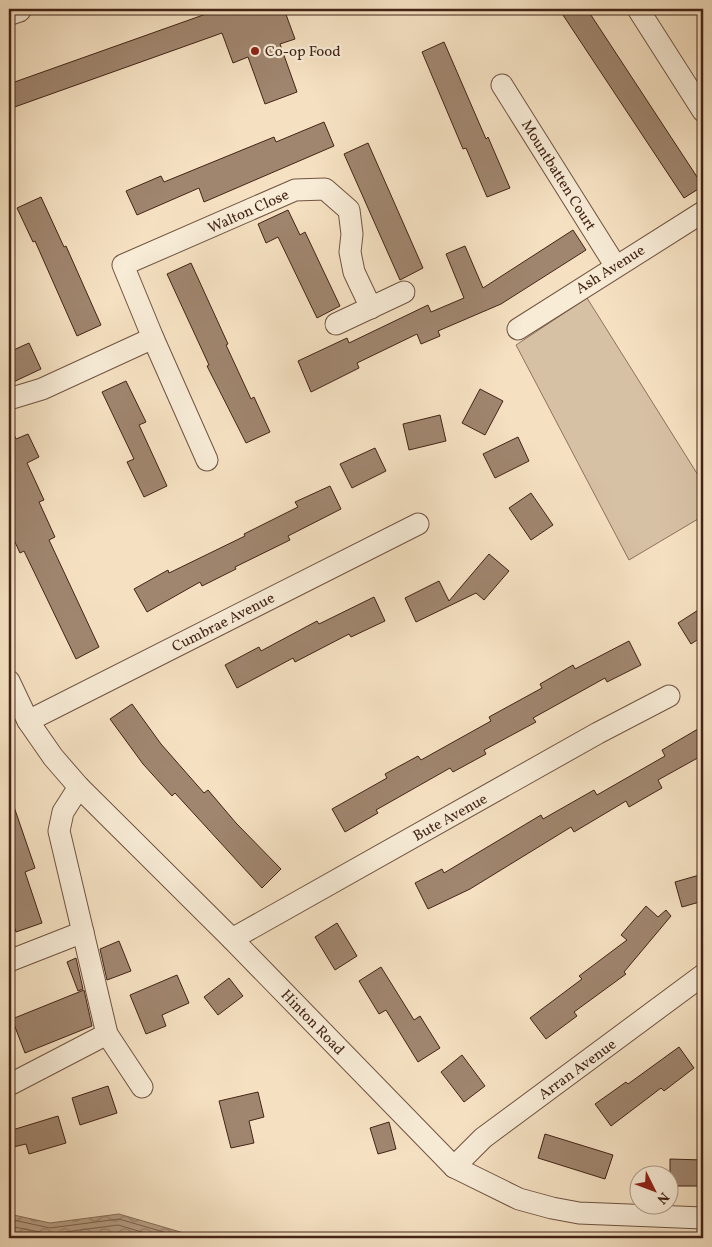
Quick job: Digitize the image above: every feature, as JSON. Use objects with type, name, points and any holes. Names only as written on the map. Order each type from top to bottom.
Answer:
[{"type":"street","points":[[9,12],[18,9]]},
{"type":"street","points":[[638,9],[701,105]]},
{"type":"street","name":"Mountbatten Court","points":[[502,85],[615,265]]},
{"type":"street","name":"Walton Close","points":[[207,460],[123,265],[296,190],[325,189],[349,210],[352,234],[350,252],[354,272],[371,308]]},
{"type":"street","name":"Ash Avenue","points":[[518,328],[615,265],[703,212]]},
{"type":"street","points":[[336,324],[404,292]]},
{"type":"street","points":[[9,399],[42,389],[153,338]]},
{"type":"street","name":"Cumbrae Avenue","points":[[28,721],[418,524]]},
{"type":"street","name":"Hinton Road","points":[[9,680],[28,721],[53,757],[79,787],[232,939],[454,1167],[519,1199],[552,1208],[579,1213],[703,1218]]},
{"type":"street","name":"Bute Avenue","points":[[232,939],[598,733],[669,696]]},
{"type":"street","points":[[79,787],[63,812],[59,832],[108,1034],[142,1087]]},
{"type":"street","points":[[9,961],[84,932]]},
{"type":"street","name":"Arran Avenue","points":[[454,1167],[483,1138],[703,976]]},
{"type":"street","points":[[9,1085],[108,1034]]},
{"type":"shaded area","points":[[587,298],[703,483],[703,516],[629,560],[516,345]]},
{"type":"water","points":[[9,1214],[50,1223],[119,1214],[201,1238],[9,1238]]},
{"type":"building","points":[[220,9],[284,9],[295,39],[280,44],[297,92],[265,104],[248,57],[233,63],[222,33],[9,109],[9,84]]},
{"type":"building","points":[[559,9],[587,9],[703,186],[684,198]]},
{"type":"building","points":[[444,42],[486,139],[488,137],[510,188],[487,197],[466,148],[463,149],[422,52]]},
{"type":"building","points":[[324,122],[334,146],[204,202],[199,188],[137,215],[126,191],[161,176],[164,182],[274,137],[276,142]]},
{"type":"building","points":[[368,143],[423,268],[400,280],[344,154]]},
{"type":"building","points":[[41,197],[64,247],[66,246],[101,325],[77,336],[35,241],[33,242],[17,208]]},
{"type":"building","points":[[288,210],[300,235],[305,232],[340,306],[317,318],[278,237],[266,243],[258,224]]},
{"type":"building","points":[[573,230],[586,250],[501,304],[438,331],[440,336],[421,344],[417,334],[357,363],[359,368],[311,392],[298,361],[347,338],[349,343],[428,305],[431,312],[464,298],[446,254],[465,246],[483,288]]},
{"type":"building","points":[[191,263],[251,399],[254,397],[270,432],[246,443],[207,366],[209,365],[167,274]]},
{"type":"building","points":[[29,343],[41,369],[9,384],[9,352]]},
{"type":"building","points":[[126,381],[146,422],[139,425],[167,486],[144,497],[127,462],[134,459],[102,392]]},
{"type":"building","points":[[480,389],[503,401],[485,435],[462,423]]},
{"type":"building","points":[[440,415],[446,441],[409,450],[403,424]]},
{"type":"building","points":[[9,423],[16,439],[28,434],[39,457],[27,463],[44,500],[39,502],[55,537],[49,540],[99,647],[76,659],[24,551],[20,553],[9,529],[14,527],[9,515]]},
{"type":"building","points":[[518,437],[529,461],[495,478],[483,454]]},
{"type":"building","points":[[375,448],[386,471],[352,488],[340,464]]},
{"type":"building","points":[[330,486],[341,509],[288,536],[290,540],[235,567],[236,569],[202,586],[200,582],[147,612],[134,589],[168,570],[169,573],[245,536],[244,534],[298,507],[295,502]]},
{"type":"building","points":[[531,493],[553,525],[531,540],[509,508]]},
{"type":"building","points":[[489,554],[509,571],[484,600],[476,593],[416,622],[405,598],[439,581],[449,601]]},
{"type":"building","points":[[374,597],[385,621],[351,637],[349,634],[295,662],[293,658],[237,688],[225,665],[259,647],[261,651],[317,621],[319,624]]},
{"type":"building","points":[[703,607],[703,636],[691,644],[678,623]]},
{"type":"building","points":[[629,641],[641,665],[607,682],[605,678],[533,718],[536,722],[484,750],[486,754],[453,772],[450,768],[376,810],[378,813],[345,832],[332,809],[387,778],[385,774],[418,756],[421,760],[491,721],[489,717],[542,688],[540,684],[573,665],[575,669]]},
{"type":"building","points":[[132,704],[161,744],[204,793],[208,790],[236,823],[281,869],[262,888],[175,793],[172,796],[143,764],[110,719]]},
{"type":"building","points":[[703,726],[703,755],[658,780],[662,788],[629,807],[626,801],[574,832],[571,827],[470,889],[428,909],[415,883],[442,869],[444,873],[541,815],[543,819],[594,790],[597,795],[665,756],[662,750]]},
{"type":"building","points":[[12,801],[35,868],[25,872],[42,923],[16,932],[9,911],[9,802]]},
{"type":"building","points":[[703,874],[703,901],[682,907],[675,882]]},
{"type":"building","points":[[646,906],[658,917],[666,910],[671,916],[624,972],[626,974],[574,1012],[577,1016],[546,1039],[530,1018],[582,979],[579,976],[627,940],[621,935]]},
{"type":"building","points":[[337,923],[357,956],[335,970],[315,937]]},
{"type":"building","points":[[119,941],[131,971],[107,980],[100,949]]},
{"type":"building","points":[[76,958],[83,989],[78,991],[67,962]]},
{"type":"building","points":[[381,967],[414,1020],[420,1016],[440,1048],[418,1062],[386,1010],[379,1014],[359,981]]},
{"type":"building","points":[[177,975],[189,1003],[162,1015],[166,1026],[146,1034],[130,995]]},
{"type":"building","points":[[229,978],[243,996],[218,1015],[204,997]]},
{"type":"building","points":[[84,990],[92,1026],[25,1053],[12,1019]]},
{"type":"building","points":[[679,1047],[694,1068],[664,1091],[661,1088],[611,1126],[595,1104],[626,1082],[628,1084]]},
{"type":"building","points":[[462,1055],[485,1086],[464,1102],[441,1072]]},
{"type":"building","points":[[108,1086],[117,1113],[80,1125],[72,1098]]},
{"type":"building","points":[[258,1092],[264,1117],[249,1121],[254,1143],[231,1148],[219,1101]]},
{"type":"building","points":[[58,1116],[66,1143],[29,1154],[26,1144],[9,1148],[9,1131]]},
{"type":"building","points":[[389,1122],[396,1149],[378,1154],[370,1128]]},
{"type":"building","points":[[545,1134],[613,1155],[605,1179],[538,1158]]},
{"type":"building","points":[[670,1159],[703,1160],[703,1186],[680,1186],[680,1164],[670,1164]]},
{"type":"place","name":"Co-op Food","points":[[255,51]]}]
